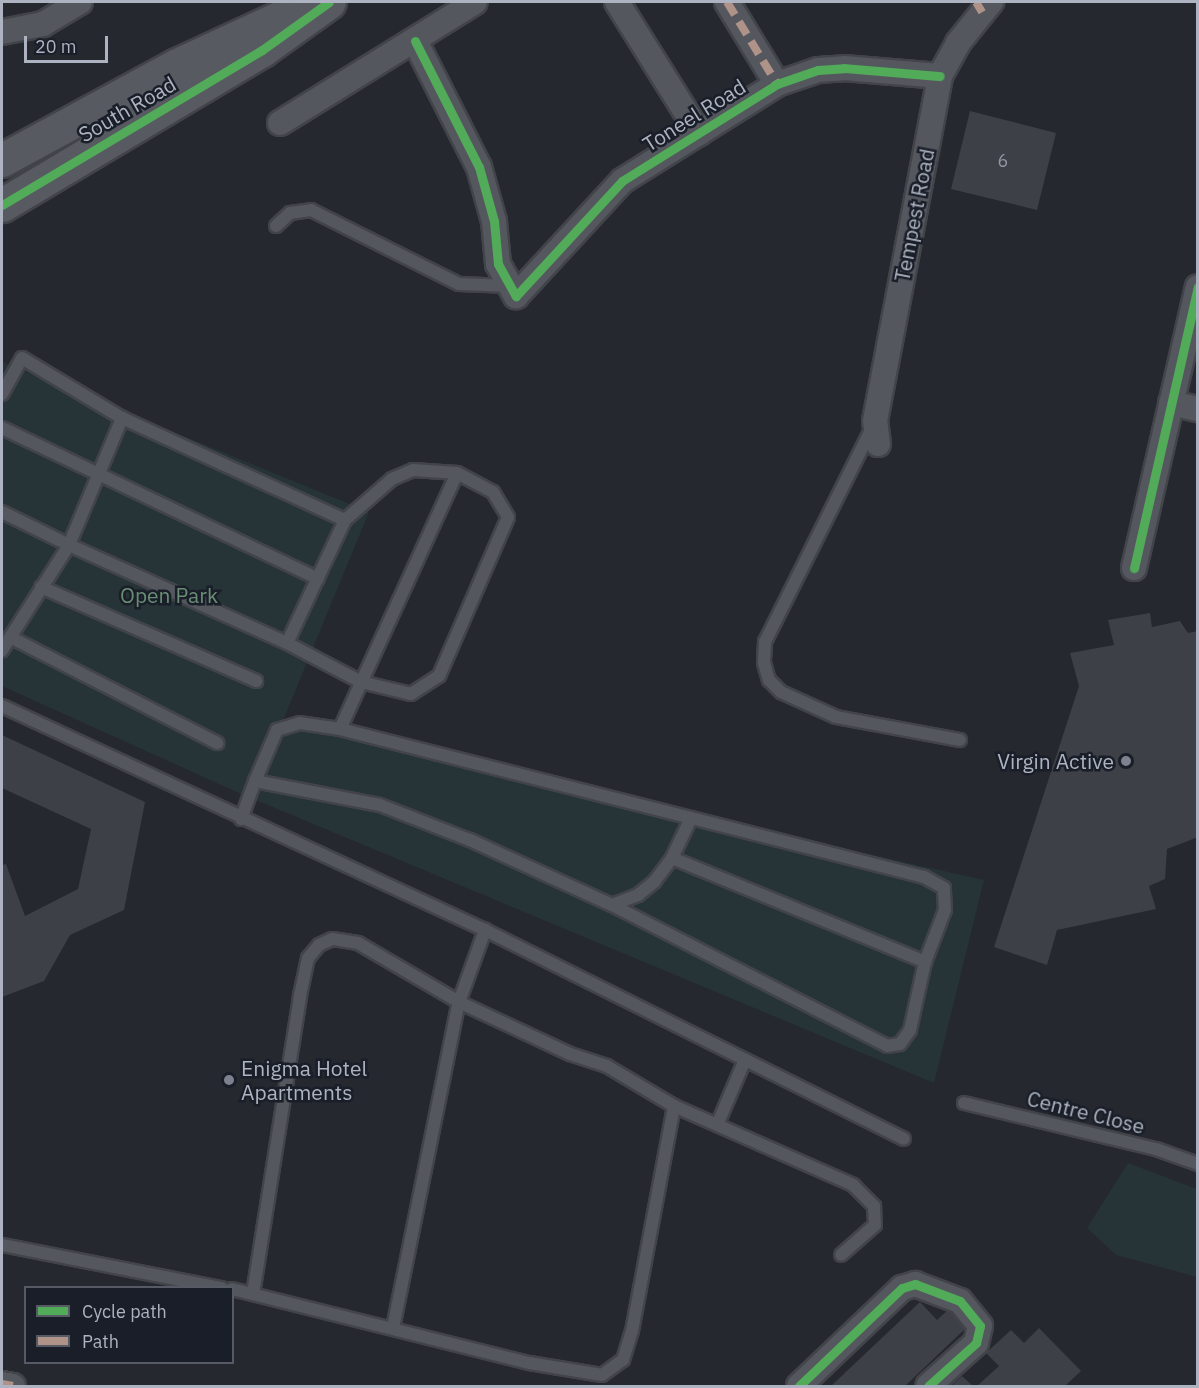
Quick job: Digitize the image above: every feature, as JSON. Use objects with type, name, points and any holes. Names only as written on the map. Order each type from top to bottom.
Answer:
[{"type":"street","points":[[2,32],[43,24],[80,2]]},
{"type":"street","name":"South Road","points":[[2,160],[206,51],[317,2]]},
{"type":"street","name":"South Road","points":[[2,205],[262,50],[329,2]]},
{"type":"street","points":[[280,123],[475,2]]},
{"type":"street","points":[[617,2],[699,133]]},
{"type":"street","points":[[727,2],[777,84]]},
{"type":"street","name":"Tempest Road","points":[[876,433],[940,76],[983,5]]},
{"type":"street","points":[[415,41],[479,167],[494,221],[498,264],[514,291]]},
{"type":"street","name":"Toneel Road","points":[[514,291],[622,181],[777,84],[818,70],[844,68],[940,76]]},
{"type":"street","points":[[1134,568],[1197,287]]},
{"type":"street","points":[[1171,403],[1197,409]]},
{"type":"street","points":[[799,1386],[902,1288],[915,1284],[960,1301],[980,1326],[976,1344],[928,1386]]},
{"type":"street","points":[[2,1384],[13,1386]]},
{"type":"lane","points":[[276,226],[290,213],[311,210],[459,284],[514,291]]},
{"type":"lane","points":[[2,394],[22,358],[122,418],[345,520]]},
{"type":"lane","points":[[2,650],[69,545],[122,418]]},
{"type":"lane","points":[[2,428],[318,579]]},
{"type":"lane","points":[[876,433],[765,642],[764,663],[769,680],[781,692],[836,717],[960,740]]},
{"type":"lane","points":[[2,512],[69,545],[287,643],[361,682],[411,694],[439,676],[508,517],[493,492],[457,473],[413,470],[392,479],[345,520],[287,643]]},
{"type":"lane","points":[[339,729],[457,473]]},
{"type":"lane","points":[[41,587],[256,681]]},
{"type":"lane","points":[[10,637],[217,743]]},
{"type":"lane","points":[[2,706],[484,930],[744,1062],[904,1139]]},
{"type":"lane","points":[[241,819],[255,781],[277,730],[300,723],[339,729],[924,877],[944,888],[945,909],[925,962],[910,1030],[900,1044],[887,1046],[612,905],[470,840],[380,805],[255,781]]},
{"type":"lane","points":[[612,905],[638,895],[672,858],[691,818]]},
{"type":"lane","points":[[672,858],[925,962]]},
{"type":"lane","points":[[393,1328],[459,1002],[484,930]]},
{"type":"lane","points":[[253,1293],[308,958],[319,945],[332,939],[358,943],[459,1002],[570,1054],[607,1066],[674,1106],[718,1123],[853,1185],[874,1206],[874,1225],[841,1255]]},
{"type":"lane","points":[[718,1123],[744,1062]]},
{"type":"lane","name":"Centre Close","points":[[964,1103],[1156,1149],[1197,1164]]},
{"type":"lane","points":[[234,1290],[253,1293],[529,1363],[602,1375],[623,1360],[659,1197],[674,1106]]},
{"type":"lane","points":[[2,1245],[217,1286]]},
{"type":"green space","name":"Open Park","points":[[2,362],[369,512],[282,723],[984,880],[934,1083],[239,793],[2,686]]},
{"type":"green space","points":[[1128,1163],[1197,1189],[1197,1277],[1116,1255],[1087,1228]]},
{"type":"building","points":[[970,111],[1056,133],[1037,210],[951,189]]},
{"type":"building","name":"Virgin Active","points":[[1150,613],[1152,627],[1180,621],[1188,633],[1198,631],[1198,837],[1167,849],[1165,879],[1149,886],[1156,909],[1057,930],[1047,965],[994,947],[1079,686],[1070,653],[1114,645],[1108,620]]},
{"type":"building","points":[[2,735],[145,802],[124,910],[70,935],[44,981],[2,997],[2,865],[6,864],[25,916],[78,889],[91,829],[2,788]]},
{"type":"building","points":[[920,1302],[937,1320],[949,1309],[967,1327],[905,1386],[831,1386]]},
{"type":"building","points":[[1039,1328],[1081,1371],[1065,1386],[977,1386],[999,1366],[986,1353],[1011,1330],[1024,1343]]},
{"type":"building","points":[[962,1376],[973,1386],[951,1386]]},
{"type":"marked path","points":[[727,2],[777,84]]},
{"type":"marked path","points":[[976,2],[982,12]]},
{"type":"marked path","points":[[2,1384],[13,1386]]},
{"type":"cycle path","points":[[2,205],[262,50],[329,2]]},
{"type":"cycle path","points":[[415,41],[479,167],[494,221],[498,264],[516,296],[622,181],[777,84],[818,70],[844,68],[940,76]]},
{"type":"cycle path","points":[[1134,568],[1198,287]]},
{"type":"cycle path","points":[[799,1386],[902,1288],[915,1284],[960,1301],[980,1326],[976,1343],[928,1386]]},
{"type":"place","name":"Virgin Active","points":[[1126,761]]},
{"type":"place","name":"Enigma Hotel Apartments","points":[[229,1080]]}]
